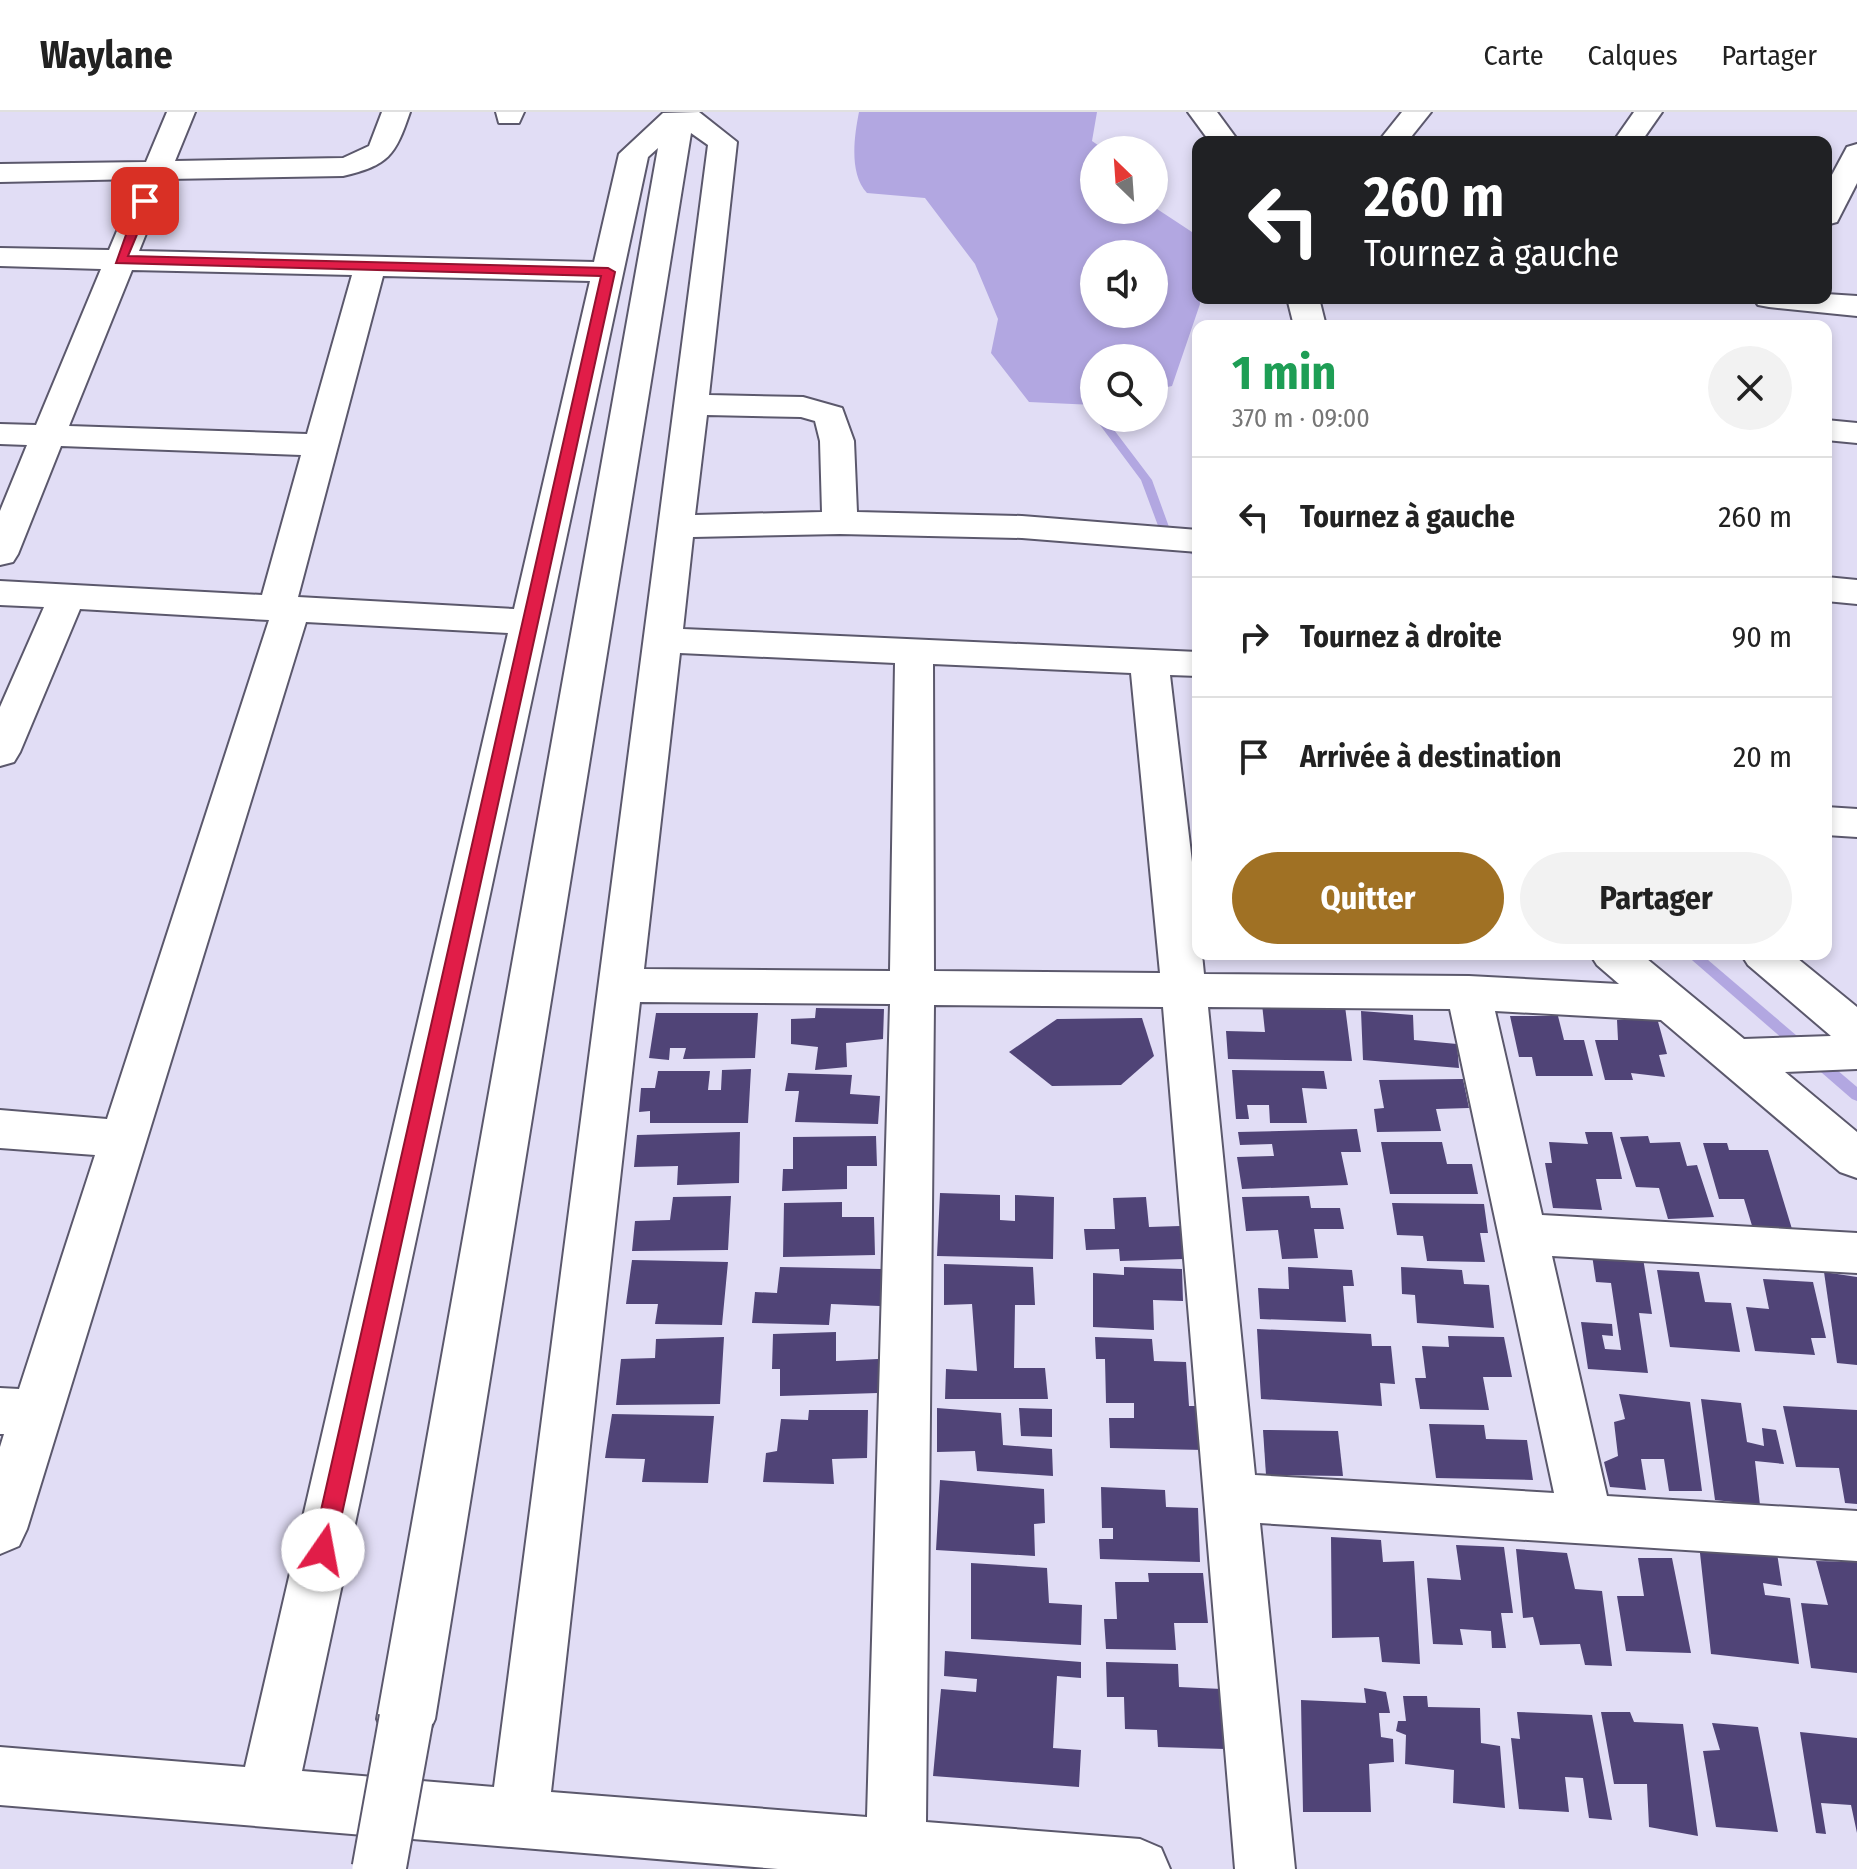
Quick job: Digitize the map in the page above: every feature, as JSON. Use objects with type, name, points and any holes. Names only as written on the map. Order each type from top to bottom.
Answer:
[{"type":"street","points":[[0,554],[51,436],[181,112]]},
{"type":"street","points":[[0,173],[343,167],[369,162],[380,153],[396,112]]},
{"type":"street","points":[[1202,112],[1220,136]]},
{"type":"street","points":[[1397,136],[1417,112]]},
{"type":"street","points":[[1631,136],[1645,113]]},
{"type":"street","points":[[267,1798],[634,154],[677,120]]},
{"type":"street","points":[[519,1818],[723,142],[677,120]]},
{"type":"street","points":[[379,1869],[677,120]]},
{"type":"street","points":[[1832,204],[1857,153]]},
{"type":"street","points":[[0,257],[608,272]]},
{"type":"street","points":[[0,1529],[18,1412],[124,1139],[284,608],[321,445],[370,266]]},
{"type":"street","points":[[1832,303],[1857,306]]},
{"type":"street","points":[[691,405],[803,407],[830,415],[837,441],[840,523]]},
{"type":"street","points":[[1832,431],[1857,433]]},
{"type":"street","points":[[0,434],[321,445]]},
{"type":"street","points":[[676,526],[840,523],[1022,527],[1192,541]]},
{"type":"street","points":[[1832,590],[1857,592]]},
{"type":"street","points":[[0,593],[531,622]]},
{"type":"street","points":[[0,752],[67,597]]},
{"type":"street","points":[[662,640],[1192,664]]},
{"type":"street","points":[[896,1847],[912,988],[914,651]]},
{"type":"street","points":[[1149,662],[1182,797],[1183,990],[1265,1869]]},
{"type":"street","points":[[1832,821],[1857,823]]},
{"type":"street","points":[[1619,960],[1857,1159]]},
{"type":"street","points":[[1770,960],[1857,1032]]},
{"type":"street","points":[[621,985],[1469,993],[1672,1004]]},
{"type":"street","points":[[1469,993],[1586,1519]]},
{"type":"street","points":[[1735,1057],[1857,1052]]},
{"type":"street","points":[[0,1129],[124,1139]]},
{"type":"street","points":[[1522,1234],[1857,1253]]},
{"type":"street","points":[[1228,1497],[1857,1536]]},
{"type":"street","points":[[0,1776],[1140,1869]]},
{"type":"shaded area","points":[[859,112],[1097,112],[1093,136],[1080,136],[1080,224],[1168,224],[1168,216],[1192,232],[1192,304],[1200,304],[1192,320],[1172,386],[1168,387],[1168,344],[1080,344],[1080,404],[1029,402],[991,353],[998,319],[975,264],[925,198],[867,193],[857,176],[854,155]]},
{"type":"building","points":[[1262,1004],[1345,1006],[1352,1061],[1228,1059],[1226,1031],[1265,1032]]},
{"type":"building","points":[[816,1008],[884,1009],[883,1039],[846,1043],[847,1067],[815,1070],[818,1047],[791,1044],[791,1019],[815,1018]]},
{"type":"building","points":[[1361,1011],[1413,1015],[1414,1040],[1457,1044],[1459,1068],[1363,1060]]},
{"type":"building","points":[[656,1013],[758,1013],[755,1058],[683,1059],[686,1048],[670,1048],[669,1060],[649,1058]]},
{"type":"building","points":[[1510,1016],[1558,1016],[1564,1040],[1584,1040],[1593,1076],[1536,1076],[1532,1057],[1519,1057]]},
{"type":"building","points":[[1142,1018],[1154,1056],[1121,1085],[1052,1086],[1009,1052],[1057,1019]]},
{"type":"building","points":[[1657,1018],[1667,1054],[1659,1055],[1665,1077],[1631,1073],[1633,1080],[1605,1080],[1595,1040],[1618,1040],[1617,1020]]},
{"type":"building","points":[[751,1069],[748,1123],[650,1123],[650,1111],[639,1112],[641,1088],[655,1088],[658,1071],[710,1071],[708,1090],[721,1090],[722,1070]]},
{"type":"building","points":[[1232,1070],[1324,1071],[1327,1089],[1302,1088],[1307,1123],[1270,1123],[1269,1105],[1247,1105],[1249,1119],[1236,1119]]},
{"type":"building","points":[[788,1073],[852,1075],[850,1094],[880,1096],[878,1124],[795,1122],[799,1091],[785,1091]]},
{"type":"building","points":[[1463,1079],[1469,1108],[1436,1109],[1441,1131],[1377,1132],[1374,1109],[1384,1108],[1379,1080]]},
{"type":"building","points":[[1357,1129],[1361,1152],[1341,1152],[1348,1185],[1242,1189],[1237,1157],[1274,1156],[1272,1144],[1240,1145],[1238,1132]]},
{"type":"building","points":[[740,1132],[739,1183],[677,1185],[678,1166],[634,1167],[637,1135]]},
{"type":"building","points":[[1585,1132],[1612,1132],[1622,1179],[1596,1179],[1602,1210],[1553,1208],[1545,1163],[1552,1163],[1549,1142],[1588,1144]]},
{"type":"building","points":[[876,1136],[877,1166],[847,1166],[847,1189],[782,1191],[783,1169],[793,1169],[793,1137]]},
{"type":"building","points":[[1648,1136],[1650,1143],[1680,1142],[1687,1166],[1697,1165],[1714,1217],[1668,1219],[1659,1188],[1636,1187],[1620,1137]]},
{"type":"building","points":[[1381,1142],[1442,1142],[1447,1164],[1472,1164],[1478,1194],[1390,1194]]},
{"type":"building","points":[[1703,1143],[1727,1143],[1729,1150],[1768,1150],[1792,1229],[1753,1229],[1744,1199],[1719,1199]]},
{"type":"building","points":[[940,1193],[1000,1195],[1000,1220],[1015,1221],[1015,1195],[1054,1197],[1053,1259],[937,1256]]},
{"type":"building","points":[[731,1196],[728,1250],[632,1251],[635,1221],[670,1220],[673,1197]]},
{"type":"building","points":[[1309,1196],[1311,1208],[1340,1208],[1344,1229],[1314,1229],[1318,1258],[1282,1259],[1278,1230],[1246,1231],[1242,1197]]},
{"type":"building","points":[[1146,1197],[1149,1227],[1180,1226],[1184,1259],[1120,1261],[1119,1249],[1086,1250],[1084,1229],[1115,1229],[1113,1198]]},
{"type":"building","points":[[842,1202],[842,1217],[874,1217],[875,1255],[783,1257],[784,1203]]},
{"type":"building","points":[[1392,1203],[1484,1204],[1488,1233],[1480,1233],[1485,1262],[1427,1261],[1423,1236],[1397,1235]]},
{"type":"building","points":[[1592,1255],[1643,1258],[1652,1314],[1639,1313],[1648,1373],[1588,1369],[1581,1322],[1612,1324],[1613,1336],[1602,1335],[1605,1349],[1621,1350],[1611,1283],[1596,1282]]},
{"type":"building","points":[[632,1260],[728,1262],[722,1325],[655,1324],[658,1304],[626,1304]]},
{"type":"building","points":[[944,1264],[1033,1267],[1035,1305],[1015,1305],[1014,1368],[1045,1368],[1048,1399],[945,1399],[946,1369],[977,1371],[972,1304],[944,1305]]},
{"type":"building","points":[[780,1267],[882,1269],[880,1306],[831,1304],[829,1325],[752,1323],[755,1292],[777,1293]]},
{"type":"building","points":[[1124,1267],[1182,1269],[1183,1301],[1153,1300],[1154,1330],[1093,1327],[1093,1273],[1124,1275]]},
{"type":"building","points":[[1288,1267],[1352,1270],[1354,1286],[1343,1286],[1346,1322],[1260,1319],[1258,1288],[1289,1289]]},
{"type":"building","points":[[1401,1267],[1462,1270],[1464,1284],[1489,1285],[1494,1328],[1417,1323],[1415,1295],[1402,1294]]},
{"type":"building","points":[[1657,1270],[1699,1272],[1705,1302],[1731,1303],[1740,1352],[1670,1347]]},
{"type":"building","points":[[1824,1272],[1857,1277],[1857,1365],[1837,1363]]},
{"type":"building","points":[[1763,1279],[1813,1282],[1826,1338],[1811,1338],[1815,1355],[1755,1351],[1746,1307],[1769,1309]]},
{"type":"building","points":[[1257,1329],[1371,1334],[1372,1346],[1391,1346],[1395,1384],[1380,1383],[1382,1406],[1261,1399]]},
{"type":"building","points":[[836,1332],[836,1361],[878,1359],[878,1393],[780,1396],[780,1369],[772,1369],[773,1334]]},
{"type":"building","points":[[1448,1336],[1504,1337],[1512,1377],[1483,1377],[1489,1410],[1420,1409],[1415,1378],[1426,1378],[1422,1346],[1449,1347]]},
{"type":"building","points":[[724,1337],[720,1404],[616,1405],[621,1359],[655,1358],[656,1339]]},
{"type":"building","points":[[1095,1337],[1152,1339],[1154,1361],[1186,1362],[1189,1406],[1202,1406],[1204,1450],[1110,1448],[1109,1418],[1134,1418],[1134,1403],[1106,1403],[1105,1359],[1096,1359]]},
{"type":"building","points":[[1619,1394],[1690,1402],[1702,1491],[1669,1491],[1664,1459],[1641,1459],[1646,1490],[1610,1487],[1604,1462],[1618,1456],[1614,1422],[1625,1419]]},
{"type":"building","points":[[1701,1399],[1741,1403],[1747,1442],[1764,1446],[1762,1428],[1776,1430],[1784,1464],[1755,1461],[1760,1505],[1715,1500]]},
{"type":"building","points":[[1783,1406],[1857,1410],[1857,1504],[1845,1503],[1839,1468],[1796,1467]]},
{"type":"building","points":[[937,1408],[1001,1413],[1003,1445],[1052,1449],[1053,1476],[977,1471],[975,1451],[937,1452]]},
{"type":"building","points":[[1019,1408],[1052,1409],[1052,1437],[1021,1436]]},
{"type":"building","points":[[809,1410],[868,1410],[867,1458],[832,1459],[834,1484],[763,1482],[766,1453],[777,1451],[781,1419],[808,1420]]},
{"type":"building","points":[[612,1414],[714,1416],[708,1483],[642,1482],[645,1459],[605,1458]]},
{"type":"building","points":[[1429,1424],[1484,1425],[1486,1439],[1527,1440],[1533,1480],[1436,1478]]},
{"type":"building","points":[[1263,1430],[1338,1431],[1343,1476],[1266,1475]]},
{"type":"building","points":[[940,1480],[1044,1489],[1045,1523],[1034,1524],[1035,1556],[936,1550]]},
{"type":"building","points":[[1101,1487],[1165,1490],[1166,1507],[1198,1508],[1200,1562],[1100,1559],[1099,1539],[1113,1539],[1113,1528],[1102,1528]]},
{"type":"building","points":[[1331,1537],[1381,1540],[1383,1562],[1414,1561],[1420,1664],[1382,1662],[1379,1637],[1332,1638]]},
{"type":"building","points":[[1699,1544],[1777,1553],[1782,1586],[1763,1583],[1765,1595],[1790,1598],[1799,1664],[1711,1654]]},
{"type":"building","points":[[1456,1545],[1504,1547],[1513,1613],[1501,1613],[1506,1648],[1492,1648],[1491,1631],[1460,1629],[1463,1645],[1433,1644],[1427,1578],[1461,1580]]},
{"type":"building","points":[[1516,1549],[1567,1553],[1575,1589],[1602,1591],[1612,1666],[1585,1665],[1580,1644],[1540,1645],[1533,1617],[1523,1618]]},
{"type":"building","points":[[1638,1558],[1672,1558],[1691,1653],[1626,1651],[1617,1596],[1644,1596]]},
{"type":"building","points":[[1816,1561],[1857,1562],[1857,1673],[1811,1668],[1801,1603],[1828,1605]]},
{"type":"building","points":[[971,1563],[1047,1568],[1049,1603],[1082,1605],[1081,1645],[971,1639]]},
{"type":"building","points":[[1148,1573],[1203,1573],[1208,1623],[1174,1623],[1176,1650],[1106,1649],[1104,1619],[1117,1619],[1115,1582],[1149,1582]]},
{"type":"building","points":[[945,1651],[1081,1662],[1081,1678],[1057,1676],[1053,1748],[1081,1750],[1079,1787],[933,1776],[941,1689],[976,1692],[977,1679],[944,1676]]},
{"type":"building","points":[[1106,1662],[1178,1664],[1179,1687],[1222,1689],[1225,1749],[1158,1747],[1157,1730],[1125,1729],[1124,1697],[1107,1697]]},
{"type":"building","points":[[1364,1688],[1386,1692],[1390,1713],[1379,1713],[1381,1737],[1393,1739],[1394,1762],[1369,1764],[1371,1812],[1303,1812],[1301,1700],[1366,1703]]},
{"type":"building","points":[[1403,1696],[1427,1696],[1428,1707],[1480,1708],[1481,1743],[1500,1746],[1505,1808],[1453,1803],[1454,1770],[1405,1764],[1406,1735],[1396,1731],[1398,1721],[1406,1721]]},
{"type":"building","points":[[1517,1712],[1592,1715],[1612,1820],[1589,1818],[1583,1778],[1565,1777],[1569,1812],[1519,1809],[1511,1738],[1520,1739]]},
{"type":"building","points":[[1601,1712],[1630,1712],[1634,1722],[1683,1724],[1698,1836],[1649,1827],[1647,1784],[1614,1784]]},
{"type":"building","points":[[1712,1723],[1758,1727],[1778,1832],[1716,1827],[1703,1751],[1720,1750]]},
{"type":"building","points":[[1800,1732],[1857,1738],[1857,1833],[1851,1805],[1821,1803],[1826,1834],[1816,1833]]},
{"type":"waterway","points":[[1110,432],[1146,480],[1164,529],[1192,550]]},
{"type":"waterway","points":[[1699,960],[1857,1095]]},
{"type":"route","points":[[145,201],[121,260],[608,272],[323,1550]]}]
